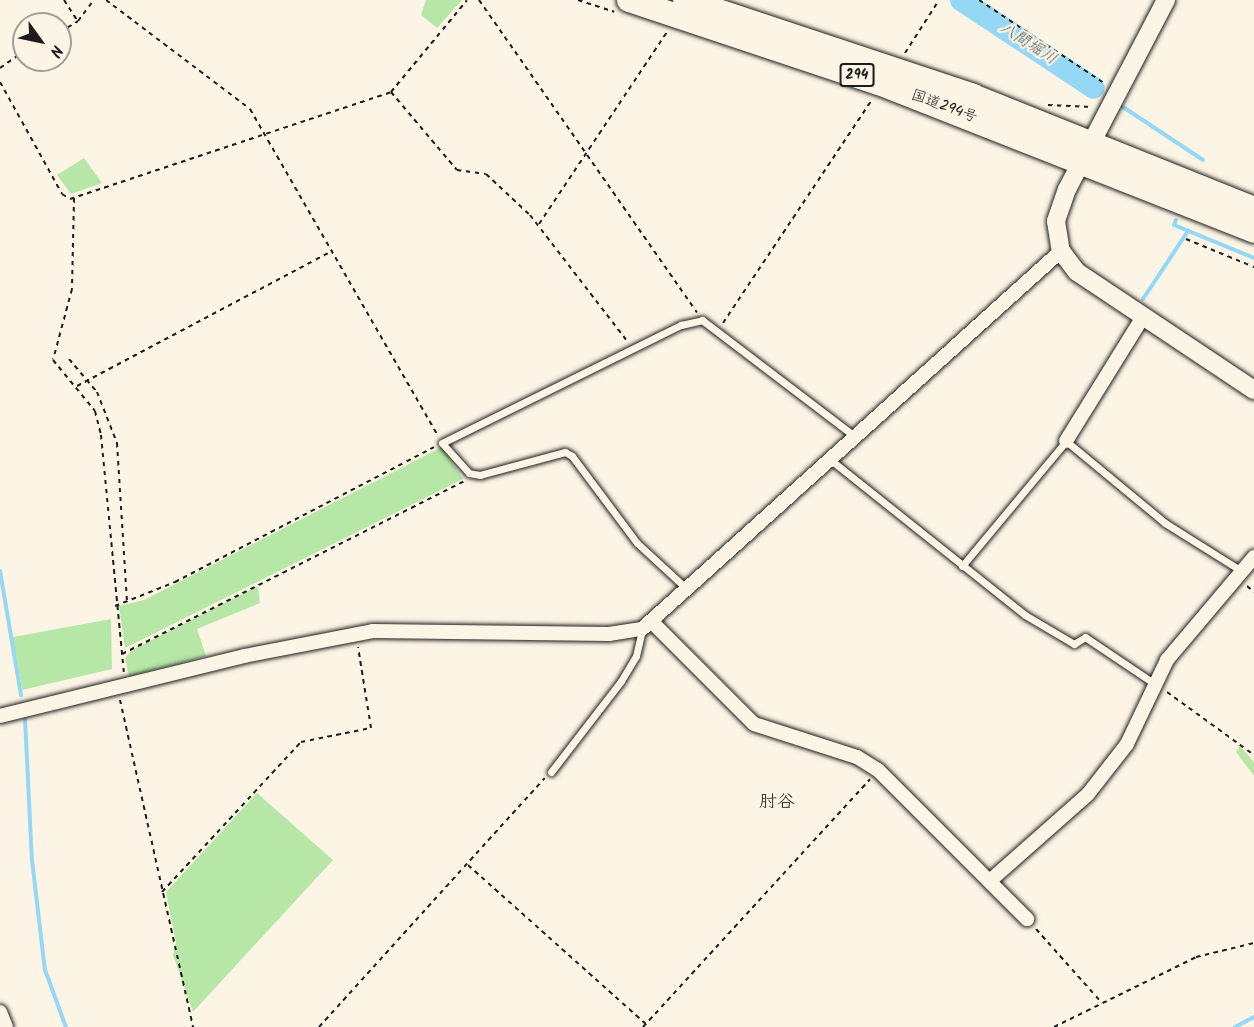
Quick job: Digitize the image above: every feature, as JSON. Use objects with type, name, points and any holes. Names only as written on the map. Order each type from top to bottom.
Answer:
[{"type":"highway","name":"国道294号","points":[[629,0],[887,76]]},
{"type":"highway","name":"国道294号","points":[[685,0],[1086,150],[1254,209]]},
{"type":"highway","name":"国道294号","points":[[1086,150],[1254,231]]},
{"type":"street","points":[[1166,0],[1086,150],[1056,221],[1061,251],[1077,272],[1254,390]]},
{"type":"street","points":[[0,716],[121,684],[356,634],[609,634],[648,627],[832,461],[854,436],[1061,251]]},
{"type":"street","points":[[1066,441],[1144,315]]},
{"type":"street","points":[[992,879],[1088,794],[1127,744],[1167,660],[1254,557]]},
{"type":"street","points":[[648,627],[754,724],[857,757],[878,770],[992,879],[1027,919]]},
{"type":"street","points":[[0,1012],[6,1027]]},
{"type":"lane","points":[[689,592],[637,543],[565,452],[470,473],[442,443],[632,349],[702,320],[854,436]]},
{"type":"lane","points":[[962,566],[1066,441],[1165,522],[1243,572]]},
{"type":"lane","points":[[832,461],[1024,615],[1074,644],[1085,637],[1155,684]]},
{"type":"lane","points":[[551,772],[621,681],[636,656],[648,627]]},
{"type":"path","points":[[64,0],[78,21]]},
{"type":"path","points":[[72,25],[78,21],[94,0]]},
{"type":"path","points":[[106,0],[244,103],[263,132],[442,443],[115,606]]},
{"type":"path","points":[[0,82],[62,194],[74,198],[263,132],[391,92],[466,0]]},
{"type":"path","points":[[479,0],[702,320]]},
{"type":"path","points":[[717,333],[939,0]]},
{"type":"path","points":[[979,0],[1116,92]]},
{"type":"path","points":[[539,225],[669,29]]},
{"type":"path","points":[[391,92],[457,170],[491,177],[539,225],[632,349]]},
{"type":"path","points":[[74,198],[72,290],[53,360],[77,386],[95,411],[101,435],[115,606],[122,654],[121,684],[162,892],[192,1027]]},
{"type":"path","points":[[1186,239],[1254,267]]},
{"type":"path","points":[[77,386],[88,378],[332,251]]},
{"type":"path","points":[[69,359],[88,378],[117,443],[127,602]]},
{"type":"path","points":[[122,654],[455,486],[470,473]]},
{"type":"path","points":[[162,892],[301,742],[371,728],[356,634]]},
{"type":"path","points":[[1155,684],[1254,753]]},
{"type":"path","points":[[468,864],[646,1026],[878,770]]},
{"type":"path","points":[[319,1027],[551,772]]},
{"type":"path","points":[[1027,919],[1102,1003]]},
{"type":"path","points":[[1054,1027],[1196,957],[1254,943]]},
{"type":"green space","points":[[426,0],[462,0],[437,28],[421,15]]},
{"type":"green space","points":[[84,158],[102,183],[71,194],[57,175]]},
{"type":"green space","points":[[442,447],[463,479],[125,648],[119,606],[144,600]]},
{"type":"green space","points":[[258,586],[260,603],[197,629],[206,656],[129,676],[125,658],[132,650]]},
{"type":"green space","points":[[111,619],[112,669],[22,690],[13,637]]},
{"type":"green space","points":[[1240,746],[1254,762],[1254,776],[1236,752]]},
{"type":"green space","points":[[257,793],[333,860],[193,1012],[173,955],[176,943],[166,892]]},
{"type":"waterway","name":"八間堀川","points":[[961,0],[1094,88]]},
{"type":"waterway","name":"八間堀川","points":[[1123,107],[1203,160]]},
{"type":"waterway","name":"八間堀川","points":[[1176,220],[1174,225],[1254,258]]},
{"type":"waterway","points":[[1143,299],[1188,231]]},
{"type":"waterway","points":[[0,571],[21,695]]},
{"type":"waterway","points":[[25,719],[32,860],[45,970],[66,1027]]},
{"type":"waterway","points":[[1235,1027],[1254,1017]]},
{"type":"district","name":"肘谷","points":[[777,803]]}]
